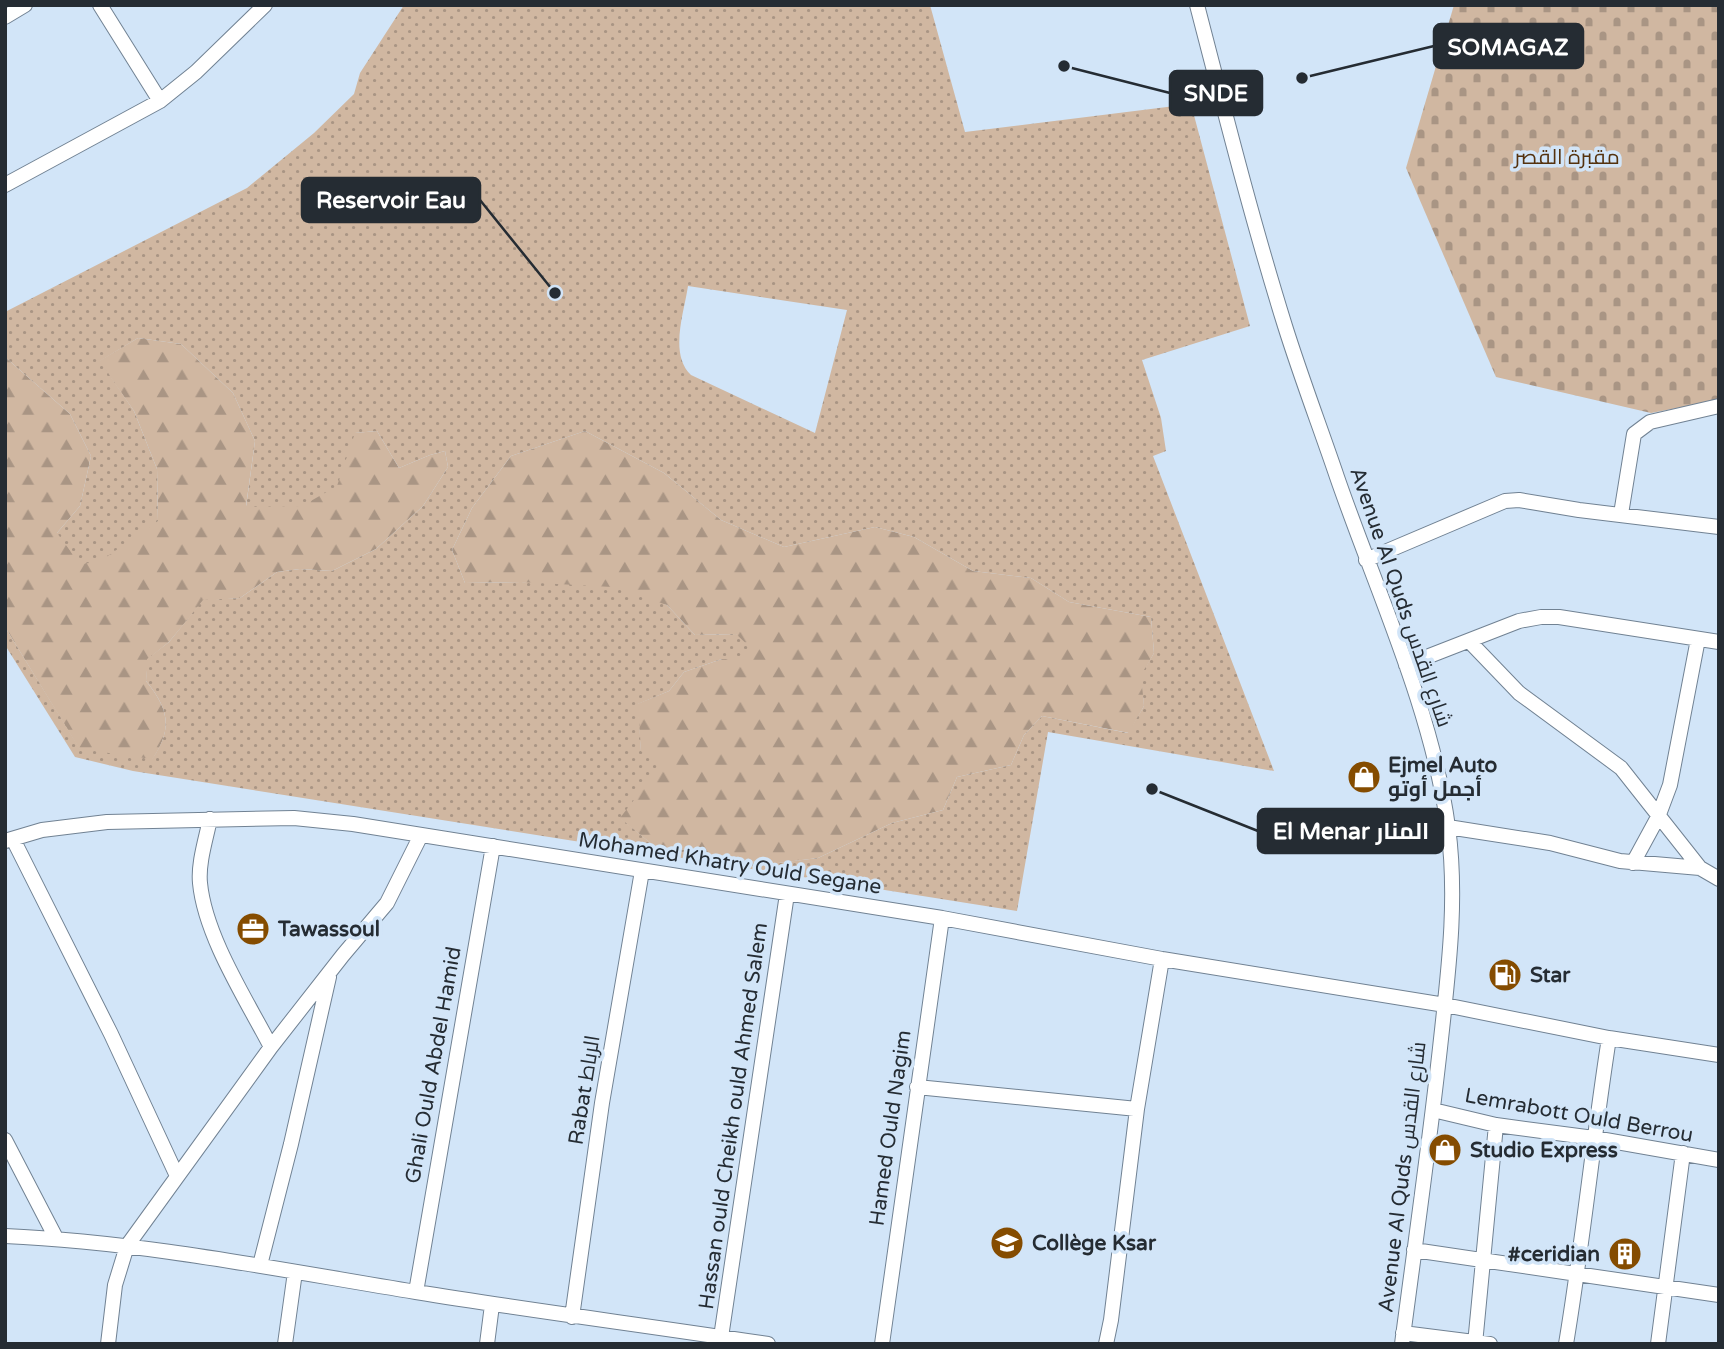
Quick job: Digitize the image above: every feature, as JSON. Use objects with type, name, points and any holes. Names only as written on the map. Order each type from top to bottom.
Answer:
[{"type":"street","points":[[5,17],[25,5]]},
{"type":"street","points":[[100,5],[160,101]]},
{"type":"street","points":[[5,185],[160,101],[196,72],[265,5]]},
{"type":"street","name":"Avenue Al Quds شارع القدس","points":[[1197,5],[1244,188],[1285,326],[1366,560],[1406,665],[1436,766],[1448,827],[1452,917],[1445,1006],[1402,1338]]},
{"type":"street","points":[[1621,514],[1634,434],[1650,422],[1719,406]]},
{"type":"street","points":[[1366,560],[1505,501],[1519,500],[1719,527]]},
{"type":"street","points":[[1406,665],[1518,621],[1541,617],[1559,617],[1719,642]]},
{"type":"street","points":[[1633,863],[1658,817],[1670,785],[1698,639]]},
{"type":"street","points":[[1469,641],[1519,693],[1613,760],[1700,868],[1719,878]]},
{"type":"street","name":"Mohamed Khatry Ould Segane","points":[[9,840],[42,830],[93,823],[293,818],[493,846],[942,918],[1445,1006],[1609,1038],[1719,1055]]},
{"type":"street","points":[[210,819],[200,880],[204,911],[271,1047]]},
{"type":"street","points":[[1448,827],[1538,841],[1633,863],[1700,868]]},
{"type":"street","points":[[108,1344],[115,1285],[127,1246],[271,1047],[387,903],[421,835]]},
{"type":"street","points":[[9,840],[111,1034],[177,1176]]},
{"type":"street","name":"Ghali Ould Abdel Hamid","points":[[416,1292],[493,846]]},
{"type":"street","name":"Rabat الرباط","points":[[572,1317],[602,1103],[642,871]]},
{"type":"street","name":"Hassan ould Cheikh ould Ahmed Salem","points":[[721,1340],[787,894]]},
{"type":"street","name":"Hamed Ould Nagim","points":[[882,1344],[942,918]]},
{"type":"street","points":[[1106,1344],[1137,1110],[1162,958]]},
{"type":"street","points":[[260,1265],[330,972]]},
{"type":"street","points":[[1566,1344],[1609,1038]]},
{"type":"street","points":[[917,1087],[1137,1110]]},
{"type":"street","name":"Lemrabott Ould Berrou","points":[[1433,1110],[1496,1125],[1594,1138],[1719,1160]]},
{"type":"street","points":[[1402,1338],[1480,1343],[1481,1260],[1496,1125]]},
{"type":"street","points":[[5,1140],[56,1238]]},
{"type":"street","points":[[1658,1344],[1683,1153]]},
{"type":"street","points":[[5,1236],[56,1238],[127,1246],[721,1340],[768,1344]]},
{"type":"street","points":[[1414,1250],[1719,1295]]},
{"type":"street","points":[[285,1344],[295,1272]]},
{"type":"street","points":[[487,1344],[492,1304]]},
{"type":"green space","points":[[404,5],[930,5],[965,132],[1191,104],[1250,326],[1142,360],[1161,418],[1166,451],[1153,456],[1274,771],[1048,732],[1017,911],[133,771],[75,757],[5,645],[5,627],[80,749],[152,759],[163,738],[166,719],[160,701],[146,681],[147,659],[169,642],[203,600],[240,598],[277,572],[300,569],[332,571],[376,549],[423,506],[448,467],[445,451],[399,468],[377,431],[355,433],[337,486],[302,506],[246,507],[255,441],[233,393],[181,344],[138,338],[100,361],[134,411],[157,469],[158,521],[99,562],[80,564],[57,533],[80,506],[91,456],[70,414],[5,357],[5,312],[247,188],[314,133],[354,94],[360,73]],"holes":[[[688,286],[847,310],[815,433],[691,375],[684,366],[679,345]],[[585,431],[664,473],[721,520],[784,547],[875,527],[914,537],[973,571],[1031,578],[1069,602],[1151,617],[1154,653],[1141,675],[1144,706],[1128,733],[1042,716],[1024,735],[1011,765],[957,777],[943,810],[892,823],[818,858],[770,864],[653,845],[620,818],[660,766],[641,751],[638,704],[669,691],[684,672],[722,659],[743,659],[752,649],[736,634],[695,635],[667,605],[612,587],[521,582],[465,583],[452,550],[472,508],[511,456]]]},
{"type":"green space","name":"مقبرة القصر","points":[[1454,5],[1719,5],[1719,400],[1651,413],[1496,377],[1406,168]]},
{"type":"green space","points":[[138,338],[181,344],[233,393],[255,441],[246,506],[354,433],[377,431],[399,468],[445,451],[448,467],[423,506],[376,549],[332,571],[300,569],[277,572],[240,598],[203,601],[169,642],[148,659],[146,681],[160,701],[166,719],[163,739],[152,760],[80,750],[5,627],[5,357],[70,414],[91,456],[80,506],[57,533],[158,521],[157,469],[134,411],[99,361]]},
{"type":"green space","points":[[585,431],[664,473],[721,520],[784,547],[875,527],[914,537],[973,571],[1031,578],[1069,602],[1151,617],[1154,653],[1142,675],[1144,706],[1129,733],[1042,716],[1024,735],[1011,765],[957,777],[943,810],[892,823],[818,858],[770,864],[653,845],[619,818],[636,795],[641,752],[637,704],[669,691],[684,672],[722,659],[743,659],[736,634],[695,635],[667,605],[521,582],[465,583],[452,550],[472,508],[511,456]]},
{"type":"place","name":"SNDE","points":[[1064,66]]},
{"type":"place","name":"SOMAGAZ","points":[[1302,78]]},
{"type":"place","name":"Reservoir Eau","points":[[555,293]]},
{"type":"place","name":"Ejmel Auto أجمل أوتو","points":[[1364,777]]},
{"type":"place","name":"El Menar المنار","points":[[1152,789]]},
{"type":"place","name":"Tawassoul","points":[[253,929]]},
{"type":"place","name":"Star","points":[[1505,975]]},
{"type":"place","name":"Studio Express","points":[[1445,1150]]},
{"type":"place","name":"Collège Ksar","points":[[1007,1243]]},
{"type":"place","name":"#ceridian","points":[[1625,1254]]}]
